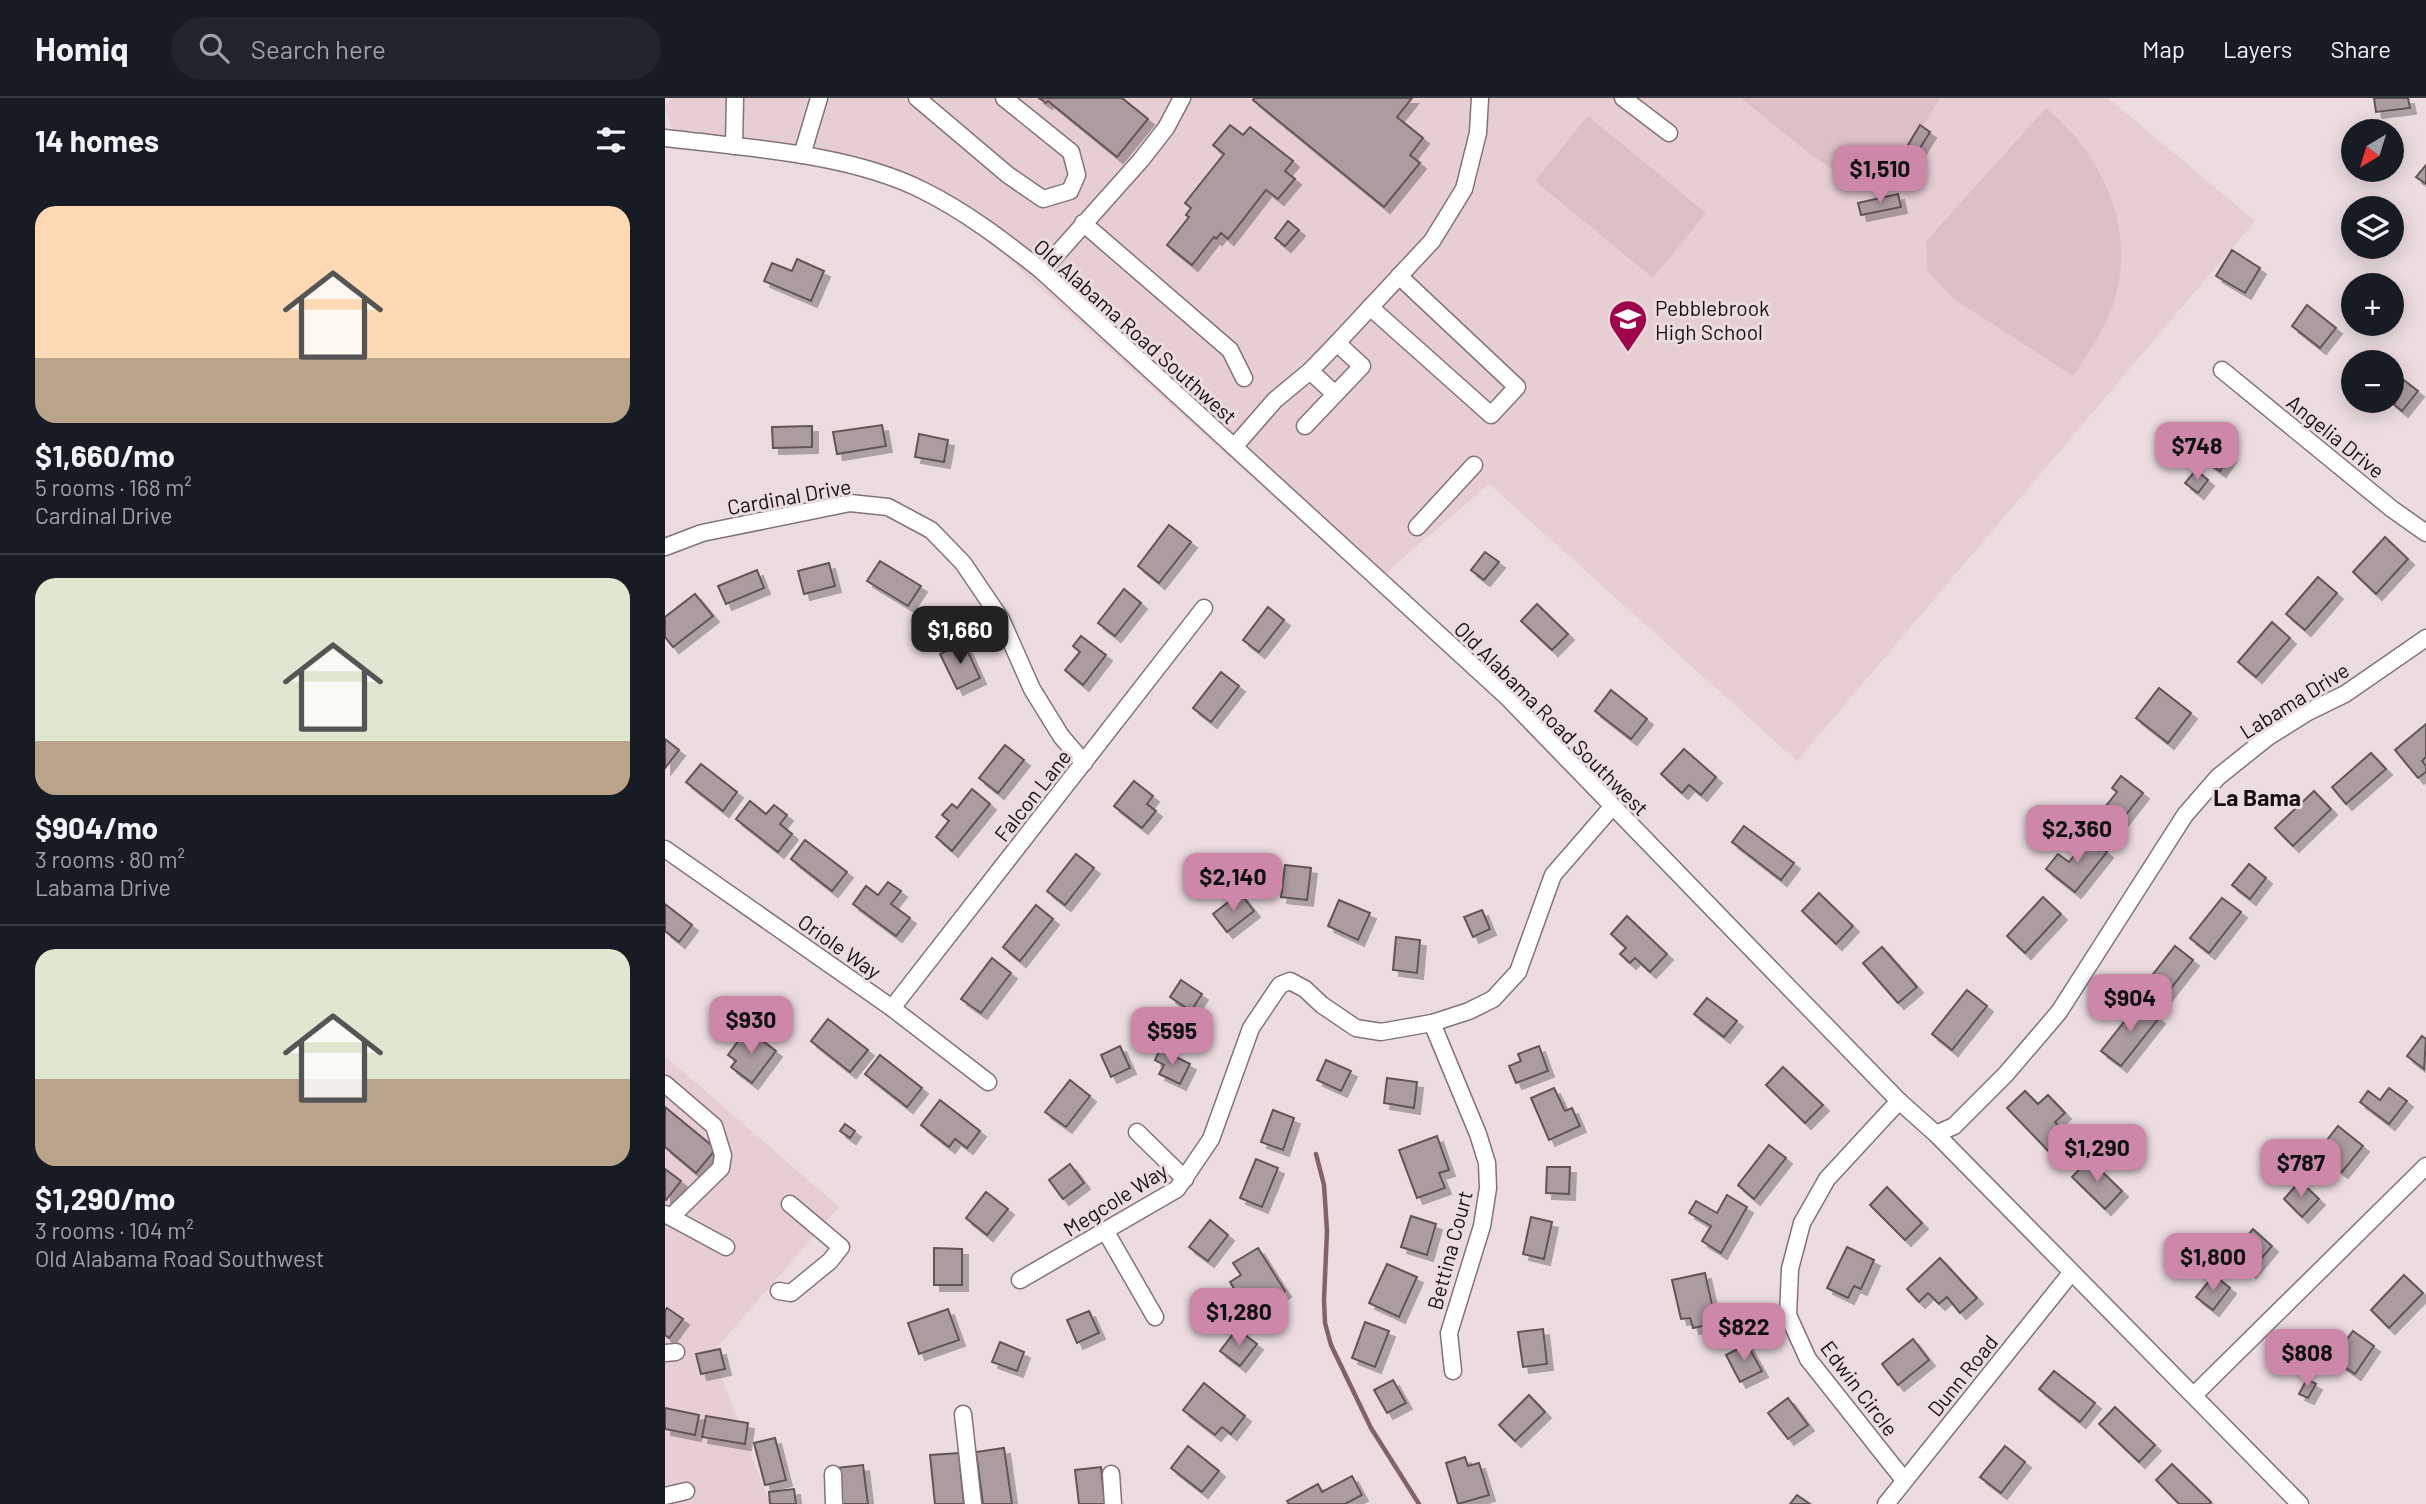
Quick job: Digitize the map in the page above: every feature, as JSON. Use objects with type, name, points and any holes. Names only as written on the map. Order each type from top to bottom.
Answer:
[{"type":"street","points":[[734,146],[735,98]]},
{"type":"street","points":[[802,155],[819,98]]},
{"type":"street","points":[[918,98],[1008,175],[1043,199],[1070,191],[1077,175],[1071,152],[1003,98]]},
{"type":"street","points":[[1042,271],[1141,160],[1166,128],[1182,98]]},
{"type":"street","points":[[1234,447],[1275,400],[1337,343],[1432,241],[1464,189],[1478,133],[1480,98]]},
{"type":"street","points":[[1623,98],[1669,133]]},
{"type":"street","name":"Old Alabama Road Southwest","points":[[665,138],[802,155],[866,169],[920,189],[962,212],[1042,271],[1506,696],[1899,1101],[1936,1135],[2300,1504]]},
{"type":"street","points":[[1083,223],[1230,350],[1244,378]]},
{"type":"street","points":[[1370,307],[1491,415],[1517,387],[1399,276]]},
{"type":"street","points":[[1305,426],[1362,366],[1337,343]]},
{"type":"street","points":[[1310,370],[1335,394]]},
{"type":"street","name":"Angelia Drive","points":[[2222,370],[2392,509],[2426,533]]},
{"type":"street","points":[[1417,527],[1474,465]]},
{"type":"street","name":"Cardinal Drive","points":[[665,547],[702,533],[849,503],[888,507],[931,530],[963,563],[1001,619],[1032,689],[1061,736],[1084,763]]},
{"type":"street","name":"Falcon Lane","points":[[892,1008],[1204,608]]},
{"type":"street","name":"Labama Drive","points":[[1936,1135],[1954,1126],[2006,1074],[2059,1012],[2185,815],[2218,778],[2268,737],[2308,712],[2345,694],[2426,638]]},
{"type":"street","name":"Megcole Way","points":[[1020,1280],[1177,1189],[1211,1139],[1251,1028],[1280,985],[1290,981],[1305,989],[1322,1005],[1356,1028],[1381,1032],[1432,1023],[1469,1011],[1493,999],[1518,972],[1553,875],[1612,807]]},
{"type":"street","name":"Oriole Way","points":[[665,849],[892,1008],[988,1082]]},
{"type":"street","name":"Bettina Court","points":[[1432,1023],[1478,1134],[1487,1163],[1488,1188],[1482,1226],[1449,1333],[1453,1371]]},
{"type":"street","points":[[665,1084],[714,1126],[723,1155],[721,1168],[668,1216],[726,1248]]},
{"type":"street","name":"Edwin Circle","points":[[1899,1101],[1827,1179],[1802,1223],[1790,1269],[1788,1315],[1808,1359],[1905,1480]]},
{"type":"street","points":[[1136,1132],[1185,1179]]},
{"type":"street","points":[[2194,1395],[2426,1166]]},
{"type":"street","points":[[779,1291],[791,1293],[841,1247],[790,1204]]},
{"type":"street","points":[[1106,1231],[1155,1317]]},
{"type":"street","name":"Dunn Road","points":[[1886,1504],[2071,1273]]},
{"type":"street","points":[[963,1414],[973,1504]]},
{"type":"street","points":[[833,1474],[834,1504]]},
{"type":"street","points":[[1111,1474],[1114,1504]]},
{"type":"street","points":[[665,1496],[686,1492]]},
{"type":"shaded area","name":"Pebblebrook High School","points":[[671,98],[2108,98],[2255,221],[1797,761],[1489,484],[1372,585],[950,207],[829,165],[674,134],[665,108]]},
{"type":"shaded area","points":[[1741,98],[1940,98],[1889,184],[1861,190],[1806,151]]},
{"type":"shaded area","points":[[2046,108],[2082,146],[2097,168],[2108,191],[2121,242],[2121,268],[2113,306],[2098,337],[2073,376],[1952,298],[1927,270],[1926,241]]},
{"type":"shaded area","points":[[1588,116],[1706,213],[1653,278],[1535,181]]},
{"type":"shaded area","points":[[665,1056],[839,1207],[712,1353],[770,1504],[665,1504]]},
{"type":"building","points":[[1039,98],[1122,98],[1148,119],[1117,157],[1048,101],[1046,103]]},
{"type":"building","points":[[1412,98],[1397,117],[1423,138],[1410,155],[1420,163],[1384,207],[1253,100]]},
{"type":"building","points":[[2374,98],[2408,98],[2410,108],[2376,112]]},
{"type":"building","points":[[1230,125],[1243,135],[1250,127],[1293,161],[1285,171],[1295,179],[1278,199],[1266,190],[1228,239],[1221,233],[1216,239],[1214,237],[1192,265],[1167,245],[1189,217],[1186,215],[1191,208],[1185,203],[1224,154],[1213,145]]},
{"type":"building","points":[[1920,125],[1930,132],[1915,156],[1905,150]]},
{"type":"building","points":[[2426,165],[2426,184],[2416,177]]},
{"type":"building","points":[[1898,194],[1901,207],[1861,215],[1858,203]]},
{"type":"building","points":[[1288,221],[1299,230],[1285,246],[1275,238]]},
{"type":"building","points":[[2232,250],[2260,268],[2245,293],[2216,276]]},
{"type":"building","points":[[797,259],[824,271],[811,301],[764,281],[772,263],[792,271]]},
{"type":"building","points":[[2307,305],[2336,328],[2320,348],[2292,326]]},
{"type":"building","points":[[2404,380],[2418,391],[2404,408]]},
{"type":"building","points":[[882,425],[886,446],[837,454],[833,432]]},
{"type":"building","points":[[812,426],[812,447],[773,448],[772,427]]},
{"type":"building","points":[[919,434],[948,440],[944,462],[915,457]]},
{"type":"building","points":[[2211,442],[2230,456],[2220,471],[2200,457]]},
{"type":"building","points":[[2196,470],[2208,480],[2198,493],[2185,483]]},
{"type":"building","points":[[1169,525],[1191,542],[1159,583],[1138,566]]},
{"type":"building","points":[[2385,537],[2408,559],[2376,594],[2353,572]]},
{"type":"building","points":[[1485,552],[1499,562],[1484,580],[1471,570]]},
{"type":"building","points":[[880,561],[921,586],[908,606],[867,581]]},
{"type":"building","points":[[829,563],[835,586],[804,594],[798,571]]},
{"type":"building","points":[[757,570],[764,588],[726,604],[718,586]]},
{"type":"building","points":[[2318,577],[2337,593],[2305,630],[2286,614]]},
{"type":"building","points":[[1124,589],[1141,603],[1115,636],[1098,623]]},
{"type":"building","points":[[695,594],[713,616],[673,647],[665,637],[665,617]]},
{"type":"building","points":[[1537,604],[1568,634],[1552,650],[1521,621]]},
{"type":"building","points":[[1268,607],[1284,620],[1259,652],[1243,640]]},
{"type":"building","points":[[2272,622],[2290,638],[2256,677],[2238,662]]},
{"type":"building","points":[[1081,636],[1106,655],[1083,685],[1065,670],[1080,652],[1073,646]]},
{"type":"building","points":[[964,643],[980,678],[957,689],[940,654]]},
{"type":"building","points":[[1221,672],[1239,686],[1211,722],[1193,708]]},
{"type":"building","points":[[2159,688],[2191,713],[2168,743],[2136,718]]},
{"type":"building","points":[[1611,690],[1647,719],[1631,739],[1595,711]]},
{"type":"building","points":[[2426,724],[2426,757],[2422,761],[2426,772],[2418,778],[2395,750]]},
{"type":"building","points":[[665,739],[679,750],[665,768]]},
{"type":"building","points":[[1005,745],[1024,760],[998,793],[979,778]]},
{"type":"building","points":[[1684,749],[1716,777],[1701,795],[1689,785],[1682,793],[1661,774]]},
{"type":"building","points":[[2371,753],[2386,769],[2346,804],[2332,787]]},
{"type":"building","points":[[701,764],[737,792],[723,811],[686,782]]},
{"type":"building","points":[[2121,776],[2143,793],[2114,830],[2097,817],[2117,792],[2112,788]]},
{"type":"building","points":[[1134,781],[1153,796],[1147,804],[1156,811],[1142,828],[1114,806]]},
{"type":"building","points":[[972,789],[990,804],[952,851],[936,837],[949,821],[942,815],[952,804],[957,808]]},
{"type":"building","points":[[2314,791],[2331,809],[2293,846],[2275,828]]},
{"type":"building","points":[[750,801],[766,814],[774,805],[787,815],[780,824],[792,834],[778,852],[736,819]]},
{"type":"building","points":[[1744,826],[1794,863],[1781,880],[1732,842]]},
{"type":"building","points":[[2089,837],[2107,852],[2075,892],[2046,869],[2058,854],[2069,862]]},
{"type":"building","points":[[805,840],[847,872],[832,891],[791,859]]},
{"type":"building","points":[[1076,854],[1094,868],[1065,905],[1047,891]]},
{"type":"building","points":[[2249,864],[2266,878],[2250,899],[2232,885]]},
{"type":"building","points":[[1285,865],[1311,868],[1307,900],[1281,897]]},
{"type":"building","points":[[888,882],[901,891],[891,904],[910,918],[896,936],[853,904],[866,886],[878,895]]},
{"type":"building","points":[[1240,893],[1254,911],[1227,932],[1213,914]]},
{"type":"building","points":[[1819,893],[1853,926],[1836,944],[1802,911]]},
{"type":"building","points":[[2043,897],[2061,914],[2025,953],[2007,936]]},
{"type":"building","points":[[2222,898],[2241,912],[2209,953],[2190,938]]},
{"type":"building","points":[[1339,900],[1370,913],[1358,940],[1328,926]]},
{"type":"building","points":[[665,904],[692,925],[679,942],[665,931]]},
{"type":"building","points":[[1036,905],[1053,919],[1020,961],[1003,947]]},
{"type":"building","points":[[1482,910],[1490,929],[1473,937],[1464,917]]},
{"type":"building","points":[[1627,916],[1667,954],[1650,972],[1635,958],[1630,963],[1620,954],[1626,948],[1611,934]]},
{"type":"building","points":[[1396,937],[1420,940],[1417,973],[1393,970]]},
{"type":"building","points":[[2175,946],[2193,960],[2165,996],[2147,982]]},
{"type":"building","points":[[1882,947],[1917,987],[1898,1003],[1863,963]]},
{"type":"building","points":[[992,958],[1011,973],[981,1013],[961,999]]},
{"type":"building","points":[[1181,980],[1202,994],[1191,1011],[1170,997]]},
{"type":"building","points":[[1967,990],[1987,1006],[1952,1050],[1932,1034]]},
{"type":"building","points":[[1707,998],[1737,1021],[1724,1037],[1694,1014]]},
{"type":"building","points":[[2139,1003],[2159,1018],[2121,1066],[2101,1051]]},
{"type":"building","points":[[828,1019],[868,1050],[850,1072],[811,1041]]},
{"type":"building","points":[[747,1029],[776,1051],[752,1083],[731,1067],[736,1061],[728,1055]]},
{"type":"building","points":[[2422,1036],[2426,1039],[2424,1069],[2407,1056]]},
{"type":"building","points":[[1120,1046],[1130,1068],[1111,1077],[1101,1055]]},
{"type":"building","points":[[1539,1046],[1548,1071],[1516,1083],[1509,1066],[1521,1061],[1518,1054]]},
{"type":"building","points":[[1160,1049],[1190,1064],[1180,1084],[1159,1074],[1164,1065],[1155,1060]]},
{"type":"building","points":[[880,1055],[922,1088],[907,1107],[865,1074]]},
{"type":"building","points":[[1326,1060],[1351,1071],[1341,1091],[1317,1080]]},
{"type":"building","points":[[1783,1067],[1823,1105],[1805,1123],[1766,1085]]},
{"type":"building","points":[[1387,1078],[1417,1082],[1414,1108],[1384,1103]]},
{"type":"building","points":[[1070,1080],[1090,1096],[1066,1127],[1045,1112]]},
{"type":"building","points":[[1554,1088],[1565,1111],[1572,1108],[1580,1126],[1549,1140],[1531,1098]]},
{"type":"building","points":[[2389,1088],[2407,1101],[2389,1124],[2360,1102],[2368,1091],[2380,1100]]},
{"type":"building","points":[[2025,1091],[2038,1104],[2048,1095],[2065,1113],[2055,1122],[2075,1143],[2057,1160],[2007,1108]]},
{"type":"building","points":[[940,1100],[980,1131],[967,1148],[955,1139],[949,1147],[921,1125]]},
{"type":"building","points":[[665,1107],[716,1149],[696,1173],[665,1147]]},
{"type":"building","points":[[1273,1110],[1294,1118],[1283,1150],[1261,1142]]},
{"type":"building","points":[[845,1124],[855,1131],[850,1138],[840,1131]]},
{"type":"building","points":[[2338,1126],[2363,1146],[2342,1172],[2317,1153]]},
{"type":"building","points":[[1437,1136],[1449,1170],[1439,1173],[1445,1188],[1417,1198],[1399,1150]]},
{"type":"building","points":[[1769,1145],[1786,1158],[1754,1199],[1738,1185]]},
{"type":"building","points":[[1256,1159],[1278,1168],[1262,1207],[1240,1198]]},
{"type":"building","points":[[2089,1159],[2122,1191],[2105,1209],[2072,1177]]},
{"type":"building","points":[[1070,1164],[1084,1183],[1063,1199],[1049,1180]]},
{"type":"building","points":[[1547,1167],[1570,1167],[1569,1194],[1546,1193]]},
{"type":"building","points":[[665,1169],[681,1181],[666,1200],[665,1199]]},
{"type":"building","points":[[2300,1181],[2319,1199],[2302,1217],[2284,1199]]},
{"type":"building","points":[[1887,1187],[1922,1223],[1905,1240],[1870,1205]]},
{"type":"building","points":[[986,1192],[1008,1209],[987,1235],[966,1218]]},
{"type":"building","points":[[1727,1195],[1747,1207],[1721,1253],[1702,1241],[1711,1226],[1689,1213],[1696,1201],[1717,1213]]},
{"type":"building","points":[[1411,1216],[1436,1224],[1427,1255],[1401,1247]]},
{"type":"building","points":[[1531,1217],[1552,1222],[1544,1259],[1523,1254]]},
{"type":"building","points":[[1210,1220],[1228,1235],[1208,1261],[1189,1247]]},
{"type":"building","points":[[2253,1229],[2272,1246],[2250,1272],[2231,1255]]},
{"type":"building","points":[[1847,1247],[1874,1260],[1861,1289],[1854,1286],[1848,1298],[1827,1288]]},
{"type":"building","points":[[934,1248],[962,1249],[962,1285],[934,1285]]},
{"type":"building","points":[[1258,1248],[1285,1291],[1250,1314],[1230,1282],[1241,1275],[1233,1263]]},
{"type":"building","points":[[1940,1258],[1977,1298],[1960,1313],[1947,1297],[1939,1304],[1928,1293],[1919,1302],[1907,1289]]},
{"type":"building","points":[[1387,1264],[1417,1277],[1399,1317],[1369,1303]]},
{"type":"building","points":[[1705,1273],[1716,1323],[1693,1328],[1690,1318],[1681,1319],[1672,1280]]},
{"type":"building","points":[[2214,1275],[2230,1288],[2213,1310],[2196,1297]]},
{"type":"building","points":[[2404,1275],[2423,1293],[2389,1328],[2371,1310]]},
{"type":"building","points":[[667,1308],[683,1319],[669,1338],[665,1335]]},
{"type":"building","points":[[948,1309],[959,1340],[919,1354],[908,1323]]},
{"type":"building","points":[[1089,1311],[1099,1333],[1077,1343],[1067,1320]]},
{"type":"building","points":[[1365,1322],[1389,1331],[1375,1367],[1352,1358]]},
{"type":"building","points":[[1237,1329],[1257,1344],[1240,1366],[1220,1351]]},
{"type":"building","points":[[1543,1329],[1547,1364],[1523,1367],[1518,1332]]},
{"type":"building","points":[[2353,1331],[2374,1346],[2355,1374],[2333,1359]]},
{"type":"building","points":[[1913,1339],[1929,1360],[1898,1385],[1882,1364]]},
{"type":"building","points":[[1000,1342],[1024,1352],[1017,1371],[992,1362]]},
{"type":"building","points":[[1747,1344],[1762,1371],[1740,1382],[1726,1355]]},
{"type":"building","points":[[720,1349],[725,1369],[701,1374],[696,1354]]},
{"type":"building","points":[[2054,1371],[2095,1403],[2080,1422],[2039,1389]]},
{"type":"building","points":[[2307,1379],[2316,1384],[2308,1398],[2299,1394]]},
{"type":"building","points":[[1393,1380],[1406,1403],[1387,1413],[1374,1390]]},
{"type":"building","points":[[1204,1383],[1245,1416],[1231,1434],[1222,1427],[1215,1435],[1183,1410]]},
{"type":"building","points":[[1529,1395],[1545,1412],[1515,1441],[1499,1425]]},
{"type":"building","points":[[1788,1398],[1808,1425],[1788,1439],[1768,1413]]},
{"type":"building","points":[[2115,1407],[2155,1445],[2139,1462],[2099,1424]]},
{"type":"building","points":[[665,1408],[699,1415],[695,1435],[665,1429]]},
{"type":"building","points":[[706,1416],[748,1423],[745,1444],[702,1437]]},
{"type":"building","points":[[775,1438],[786,1480],[765,1485],[754,1443]]},
{"type":"building","points":[[1188,1446],[1219,1471],[1202,1492],[1171,1468]]},
{"type":"building","points":[[2005,1446],[2025,1462],[2001,1493],[1980,1477]]},
{"type":"building","points":[[1004,1448],[1012,1504],[983,1504],[976,1452]]},
{"type":"building","points":[[959,1453],[964,1504],[935,1504],[930,1455]]},
{"type":"building","points":[[1465,1457],[1468,1466],[1479,1463],[1489,1495],[1458,1504],[1446,1463]]},
{"type":"building","points":[[2172,1464],[2211,1502],[2209,1504],[2179,1504],[2156,1480]]},
{"type":"building","points":[[863,1465],[868,1504],[841,1504],[837,1468]]},
{"type":"building","points":[[1101,1467],[1105,1504],[1079,1504],[1075,1470]]},
{"type":"building","points":[[1352,1476],[1362,1495],[1345,1504],[1289,1504],[1287,1501],[1318,1484],[1322,1492]]},
{"type":"building","points":[[794,1489],[796,1504],[770,1504],[769,1492]]},
{"type":"building","points":[[1797,1495],[1810,1504],[1790,1504]]},
{"type":"waterway","points":[[1316,1154],[1324,1185],[1327,1231],[1325,1323],[1331,1345],[1371,1428],[1419,1504]]},
{"type":"place","name":"Pebblebrook High School","points":[[1628,353]]},
{"type":"district","name":"La Bama","points":[[2257,797]]}]
